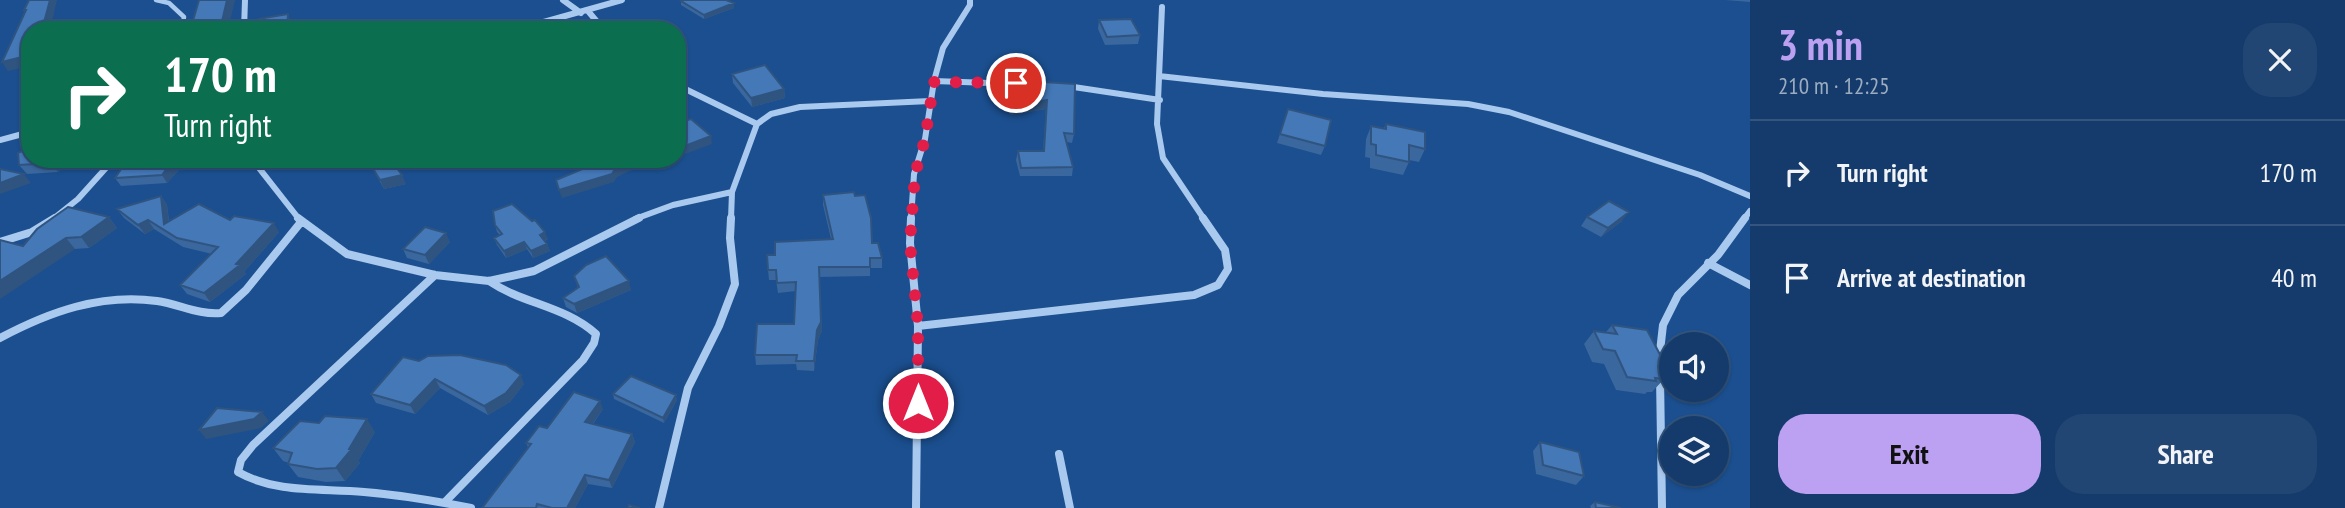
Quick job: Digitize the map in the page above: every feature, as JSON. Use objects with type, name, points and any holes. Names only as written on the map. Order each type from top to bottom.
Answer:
[{"type":"street","points":[[244,21],[245,0]]},
{"type":"street","points":[[563,0],[585,12],[594,21]]},
{"type":"street","points":[[550,21],[622,0]]},
{"type":"street","points":[[916,508],[918,326],[910,243],[915,174],[925,139],[930,101],[943,48],[970,5],[970,0]]},
{"type":"street","points":[[918,326],[1049,313],[1134,299],[1194,295],[1218,285],[1228,269],[1225,250],[1163,158],[1157,124],[1162,7]]},
{"type":"street","points":[[1159,76],[1323,94],[1455,103],[1509,112],[1700,175],[1750,196]]},
{"type":"street","points":[[934,82],[1030,84]]},
{"type":"street","points":[[1055,85],[1160,100]]},
{"type":"street","points":[[686,89],[757,124]]},
{"type":"street","points":[[659,508],[688,388],[719,326],[735,284],[730,238],[732,191],[757,124],[771,114],[800,107],[930,101]]},
{"type":"street","points":[[0,140],[21,134]]},
{"type":"street","points":[[0,242],[22,238],[65,210],[108,168]]},
{"type":"street","points":[[259,168],[301,222],[346,254],[435,275],[489,281],[534,271],[625,223],[673,205],[732,191]]},
{"type":"street","points":[[1662,508],[1659,340],[1667,313],[1676,297],[1709,263],[1750,211]]},
{"type":"street","points":[[0,338],[72,305],[108,298],[162,302],[201,314],[221,313],[246,290],[301,222]]},
{"type":"street","points":[[1709,263],[1750,285]]},
{"type":"street","points":[[435,275],[253,444],[241,460],[238,472],[248,479],[271,485],[362,492],[445,502],[471,508]]},
{"type":"street","points":[[445,502],[583,360],[594,344],[596,334],[586,323],[570,315],[513,296],[489,281]]},
{"type":"street","points":[[1059,454],[1070,508]]},
{"type":"lane","points":[[156,0],[178,9],[184,17],[183,21]]},
{"type":"building","points":[[29,0],[50,0],[44,21],[21,21],[21,57],[2,62],[26,10]]},
{"type":"building","points":[[199,0],[227,0],[222,21],[193,21]]},
{"type":"building","points":[[726,0],[734,3],[704,15],[681,1]]},
{"type":"building","points":[[288,14],[288,21],[258,19]]},
{"type":"building","points":[[1131,19],[1140,35],[1107,37],[1099,20]]},
{"type":"building","points":[[765,65],[784,89],[751,98],[732,74]]},
{"type":"building","points":[[1012,80],[1075,84],[1074,134],[1064,133],[1073,167],[1021,168],[1018,151],[1044,151],[1047,100],[1011,106]]},
{"type":"building","points":[[1288,109],[1331,120],[1325,146],[1280,134]]},
{"type":"building","points":[[691,119],[711,136],[686,146],[686,120]]},
{"type":"building","points":[[1386,124],[1425,132],[1425,149],[1409,145],[1409,162],[1376,155],[1376,145],[1371,144],[1371,126],[1386,129]]},
{"type":"building","points":[[21,152],[21,165],[19,165],[18,153]]},
{"type":"building","points":[[122,168],[167,168],[162,175],[115,178]]},
{"type":"building","points":[[373,168],[397,168],[402,175],[380,180]]},
{"type":"building","points":[[585,168],[617,168],[612,174],[559,190],[556,180]]},
{"type":"building","points":[[0,169],[24,174],[0,183]]},
{"type":"building","points":[[854,192],[855,196],[865,195],[871,218],[872,243],[878,243],[882,258],[870,258],[870,267],[819,267],[821,322],[817,330],[814,361],[796,361],[797,355],[755,355],[757,324],[794,324],[796,282],[777,283],[776,270],[768,270],[767,255],[775,255],[775,242],[833,239],[823,195]]},
{"type":"building","points":[[161,196],[164,224],[199,204],[230,220],[234,216],[274,223],[236,264],[240,265],[204,293],[180,285],[218,247],[177,238],[148,220],[138,225],[117,209]]},
{"type":"building","points":[[1609,201],[1629,212],[1608,228],[1587,217]]},
{"type":"building","points":[[512,204],[532,221],[535,220],[545,232],[540,235],[547,244],[531,251],[524,242],[504,251],[494,238],[502,234],[495,225],[493,211]]},
{"type":"building","points":[[68,207],[109,217],[81,237],[66,238],[0,281],[0,240],[23,246],[37,229]]},
{"type":"building","points":[[425,227],[446,233],[425,255],[403,249]]},
{"type":"building","points":[[606,256],[629,281],[574,304],[563,298],[579,287],[574,276],[586,265]]},
{"type":"building","points":[[1612,325],[1647,330],[1659,353],[1659,378],[1655,378],[1656,381],[1627,377],[1615,351],[1603,349],[1594,331],[1617,334]]},
{"type":"building","points":[[460,355],[506,365],[521,375],[506,393],[484,406],[435,379],[410,405],[371,394],[403,357],[419,361],[428,356]]},
{"type":"building","points":[[631,376],[676,395],[663,418],[613,394]]},
{"type":"building","points":[[574,392],[600,401],[585,422],[632,434],[609,480],[585,475],[567,508],[537,504],[536,508],[482,508],[531,444],[526,443],[539,426],[547,428]]},
{"type":"building","points":[[217,408],[262,412],[254,419],[199,430]]},
{"type":"building","points":[[325,416],[367,419],[349,449],[351,450],[336,468],[317,469],[288,464],[292,453],[273,448],[300,421],[319,423]]},
{"type":"building","points":[[1540,442],[1579,452],[1584,476],[1543,465]]},
{"type":"building","points":[[1595,502],[1621,508],[1596,508]]},
{"type":"route","points":[[918,403],[918,326],[910,243],[915,174],[925,139],[934,82],[1016,83]]}]
